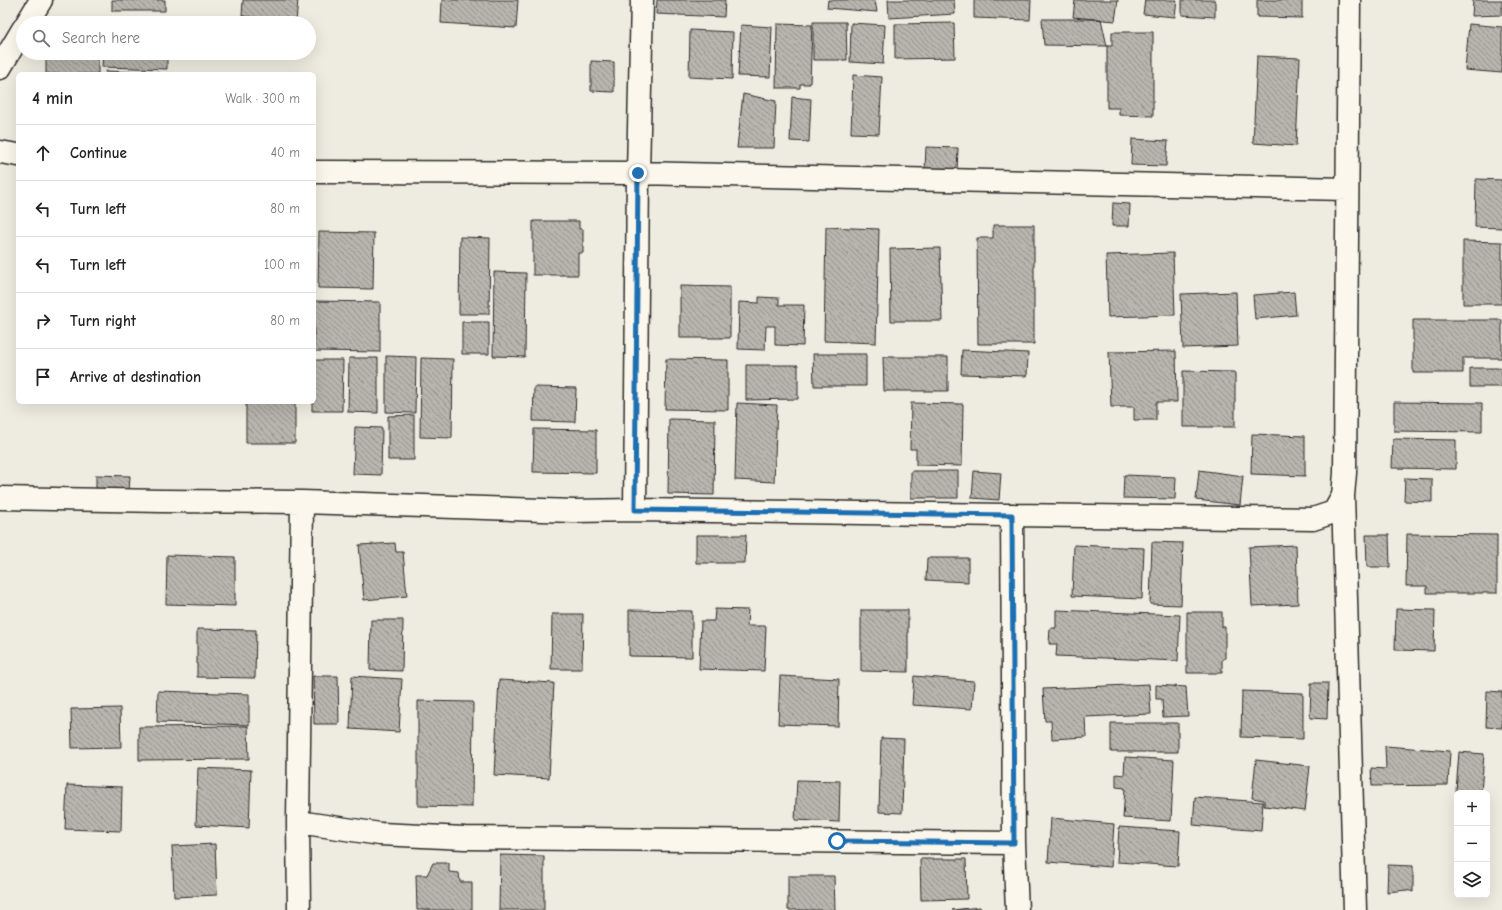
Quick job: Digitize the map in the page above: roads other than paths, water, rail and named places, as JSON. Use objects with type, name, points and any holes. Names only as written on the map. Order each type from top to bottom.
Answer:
[{"type":"street","points":[[31,16],[40,0]]},
{"type":"street","points":[[635,510],[638,173],[642,0]]},
{"type":"street","points":[[1349,0],[1345,473],[1343,496],[1355,910]]},
{"type":"street","points":[[0,68],[16,41]]},
{"type":"street","points":[[0,152],[16,155]]},
{"type":"street","points":[[316,172],[638,173],[1347,190]]},
{"type":"street","points":[[0,498],[302,502],[574,511],[635,510],[1313,519],[1334,512],[1343,496]]},
{"type":"street","points":[[299,910],[298,822],[302,502]]},
{"type":"street","points":[[1012,515],[1014,843],[1017,910]]},
{"type":"street","points":[[298,822],[380,834],[465,838],[1014,843]]}]
